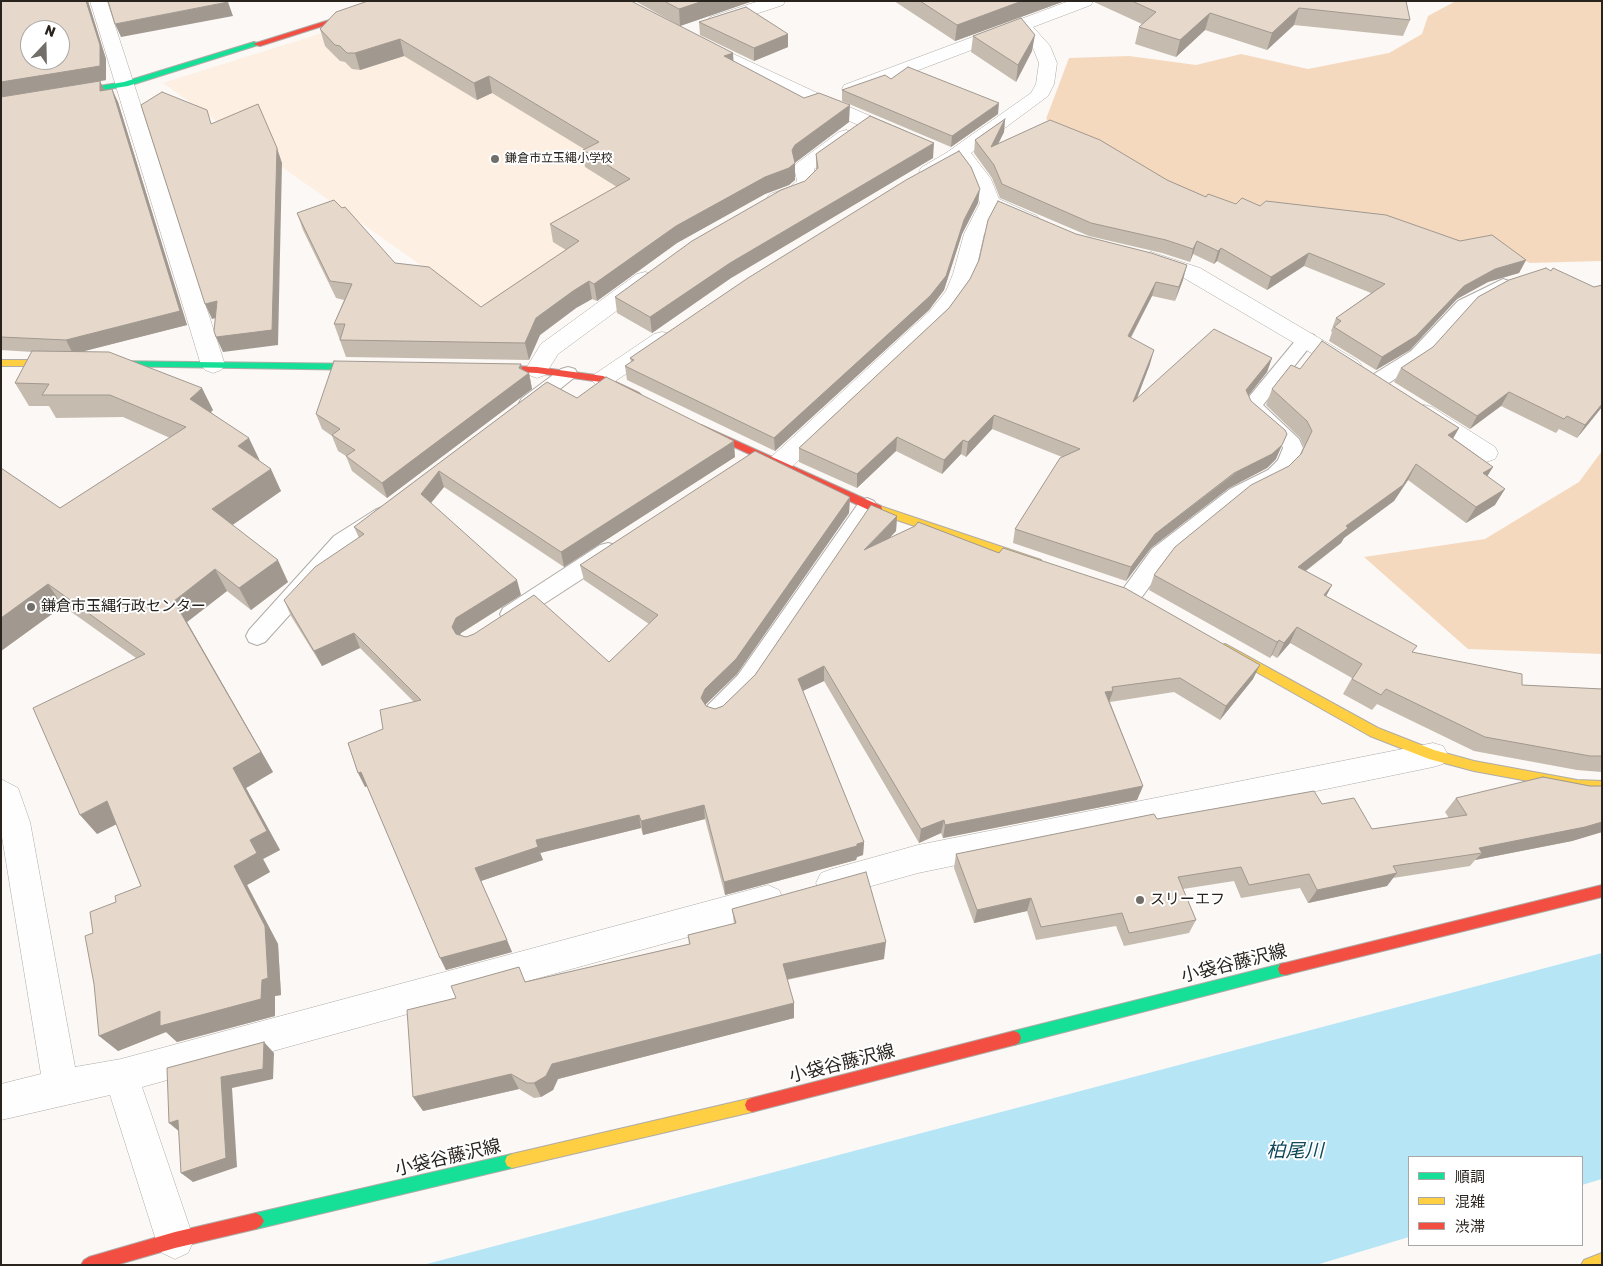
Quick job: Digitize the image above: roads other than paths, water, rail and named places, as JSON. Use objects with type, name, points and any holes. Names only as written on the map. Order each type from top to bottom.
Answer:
[{"type":"street","points":[[98,1],[213,366]]},
{"type":"street","points":[[1,104],[125,84],[398,1]]},
{"type":"street","points":[[777,1],[684,32],[819,101],[918,143]]},
{"type":"street","points":[[819,101],[1023,26],[1085,1]]},
{"type":"street","points":[[913,179],[1039,96],[1045,84],[1048,63],[1042,46],[1023,26]]},
{"type":"street","points":[[757,209],[773,200],[797,191],[807,182],[804,166],[866,122]]},
{"type":"street","points":[[950,153],[981,179],[990,203],[1044,227]]},
{"type":"street","points":[[778,466],[938,316],[956,293],[964,274],[974,234],[990,203]]},
{"type":"street","points":[[1126,254],[1192,273],[1307,339],[1486,453]]},
{"type":"street","points":[[536,370],[549,349],[661,268]]},
{"type":"street","points":[[603,379],[677,328]]},
{"type":"street","points":[[1,363],[78,364]]},
{"type":"street","points":[[98,364],[377,367]]},
{"type":"street","points":[[471,368],[536,370],[603,379],[645,400]]},
{"type":"street","points":[[687,421],[748,460],[778,466],[866,506],[1045,566]]},
{"type":"street","points":[[1217,644],[1374,732],[1433,755],[1474,766],[1577,785],[1602,786]]},
{"type":"street","points":[[1,1102],[61,1086],[121,1076],[918,859],[1433,755]]},
{"type":"street","points":[[1,792],[6,797],[15,822],[61,1086]]},
{"type":"street","name":"小袋谷藤沢線","points":[[89,1265],[175,1240],[729,1110],[1602,891]]},
{"type":"street","points":[[121,1076],[175,1240]]},
{"type":"street","points":[[1589,1265],[1602,1260]]},
{"type":"lane","points":[[1392,392],[1418,355],[1464,306],[1495,288],[1521,279]]},
{"type":"lane","points":[[1129,595],[1160,555],[1237,494],[1275,475],[1286,464],[1294,448],[1289,439],[1254,409],[1253,404],[1307,339]]},
{"type":"lane","points":[[514,415],[568,374]]},
{"type":"lane","points":[[257,636],[342,542],[398,503]]},
{"type":"lane","points":[[716,712],[746,682],[866,506]]},
{"type":"lane","points":[[495,625],[625,540]]},
{"type":"water","name":"柏尾川","points":[[1602,953],[1602,1179],[1583,1185],[1583,1156],[1408,1156],[1408,1237],[1316,1265],[423,1265]]},
{"type":"place","name":"鎌倉市立玉縄小学校","points":[[495,159]]},
{"type":"place","name":"鎌倉市玉縄行政センター","points":[[31,607]]},
{"type":"place","name":"スリーエフ","points":[[1140,900]]}]
